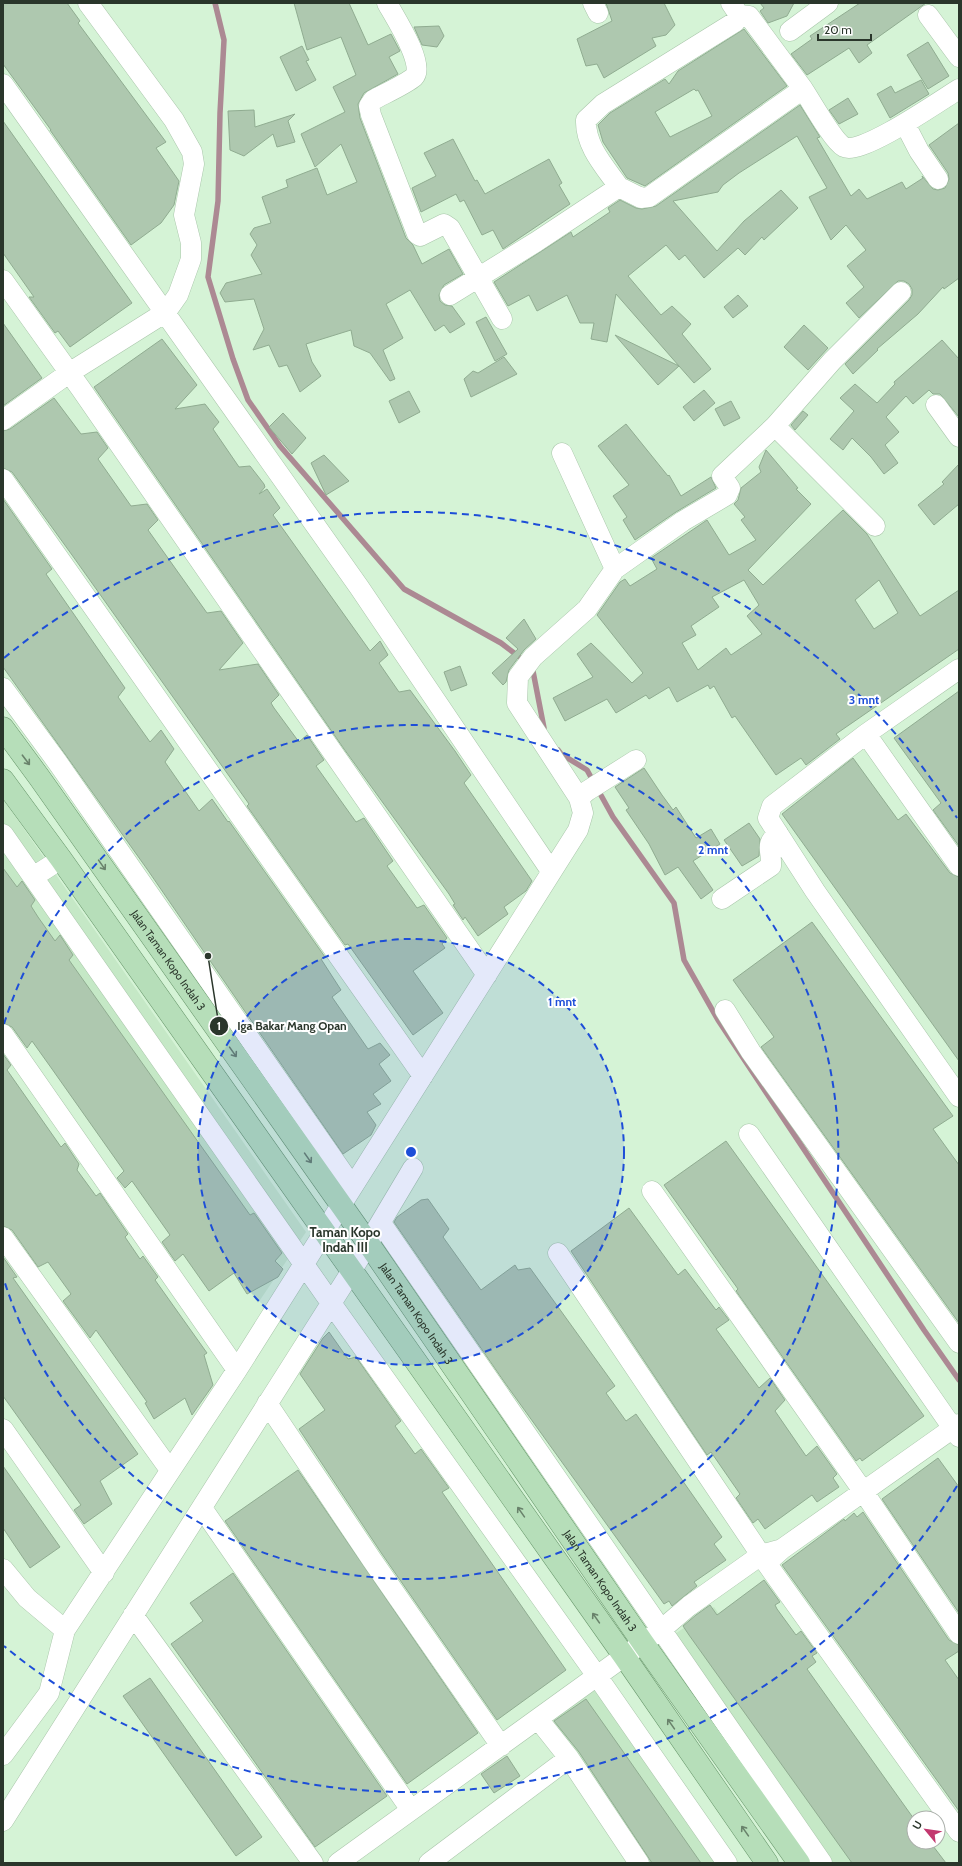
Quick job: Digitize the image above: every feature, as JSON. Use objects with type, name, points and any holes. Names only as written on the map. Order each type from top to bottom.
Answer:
[{"type":"main road","name":"Jalan Taman Kopo Indah 3","points":[[3,728],[368,1243],[643,1643],[799,1863]]},
{"type":"main road","points":[[3,780],[61,859],[351,1272],[624,1656],[767,1863]]},
{"type":"street","points":[[3,420],[69,373],[166,312],[178,295],[191,259],[191,243],[184,215],[194,164],[192,152],[174,120],[88,3]]},
{"type":"street","points":[[387,3],[413,51],[417,69],[414,76],[373,100],[369,106],[371,115],[417,234],[420,236],[444,224],[447,225],[502,319]]},
{"type":"street","points":[[790,31],[823,4]]},
{"type":"street","points":[[803,90],[649,197],[641,198],[619,187],[592,147],[586,132],[586,120],[603,104],[735,22],[735,9],[750,16],[803,90],[836,139],[843,147],[860,147],[904,124],[959,89]]},
{"type":"street","points":[[928,15],[959,57]]},
{"type":"street","points":[[3,84],[166,312],[359,587],[552,871]]},
{"type":"street","points":[[904,124],[915,145],[938,179]]},
{"type":"street","points":[[450,295],[536,242],[619,187]]},
{"type":"street","points":[[3,280],[487,975]]},
{"type":"street","points":[[4,1749],[49,1694],[65,1630],[104,1574],[170,1470],[237,1370],[578,830],[584,813],[583,795],[517,703],[518,677],[529,661],[587,610],[615,569],[683,521],[728,495],[730,488],[722,476],[775,426],[832,361],[901,292]]},
{"type":"street","points":[[936,405],[959,437]]},
{"type":"street","points":[[775,426],[875,526]]},
{"type":"street","points":[[562,452],[615,569]]},
{"type":"street","points":[[3,479],[423,1076]]},
{"type":"street","points":[[959,670],[866,734],[772,806],[768,818],[815,891],[959,1097]]},
{"type":"street","points":[[3,688],[58,764],[352,1186]]},
{"type":"street","points":[[866,734],[959,866]]},
{"type":"street","points":[[583,795],[636,760]]},
{"type":"street","points":[[39,777],[58,764]]},
{"type":"street","points":[[722,899],[771,866],[768,846],[770,840],[778,833]]},
{"type":"street","points":[[3,834],[304,1265],[597,1676],[727,1863]]},
{"type":"street","points":[[33,877],[61,859]]},
{"type":"street","points":[[725,1010],[751,1052],[959,1342]]},
{"type":"street","points":[[3,1034],[237,1370]]},
{"type":"street","points":[[338,1863],[678,1617],[691,1614],[764,1560],[782,1549],[863,1491],[957,1430],[749,1134]]},
{"type":"street","points":[[3,1821],[267,1403],[332,1303],[413,1168]]},
{"type":"street","points":[[652,1191],[863,1491],[959,1634]]},
{"type":"street","points":[[381,1223],[662,1629],[820,1862]]},
{"type":"street","points":[[3,1237],[170,1470]]},
{"type":"street","points":[[558,1254],[764,1560],[959,1832]]},
{"type":"street","points":[[267,1403],[372,1560],[501,1746]]},
{"type":"street","points":[[3,1429],[104,1574]]},
{"type":"street","points":[[202,1508],[411,1810]]},
{"type":"street","points":[[3,1569],[27,1598],[65,1630]]},
{"type":"street","points":[[133,1615],[313,1863]]},
{"type":"street","points":[[49,1694],[71,1712]]},
{"type":"street","points":[[538,1719],[569,1758],[639,1863]]},
{"type":"street","points":[[429,1863],[569,1758]]},
{"type":"shaded area","points":[[3,799],[306,1232],[258,1303],[3,938]]},
{"type":"shaded area","points":[[714,1607],[893,1863],[813,1863],[662,1643]]},
{"type":"shaded area","points":[[608,1679],[737,1863],[649,1863],[552,1719]]},
{"type":"building","points":[[3,3],[67,3],[80,21],[78,23],[166,142],[156,148],[179,181],[174,205],[161,223],[131,245],[3,64]]},
{"type":"building","points":[[294,3],[349,3],[368,45],[391,34],[400,51],[389,57],[398,74],[364,93],[358,104],[360,118],[406,238],[413,245],[422,264],[449,249],[463,274],[444,285],[439,295],[440,301],[445,305],[452,306],[465,324],[450,333],[444,325],[435,331],[410,290],[386,304],[403,338],[383,350],[395,379],[390,381],[370,353],[354,346],[351,330],[306,344],[312,362],[321,376],[300,392],[287,365],[279,367],[269,345],[253,350],[264,329],[254,299],[225,302],[220,293],[226,283],[262,274],[251,255],[257,245],[250,234],[254,228],[271,223],[262,197],[288,187],[286,180],[317,168],[327,195],[357,182],[341,144],[315,167],[301,134],[345,112],[333,87],[356,75],[341,37],[307,50]]},
{"type":"building","points":[[606,3],[664,3],[675,25],[666,35],[652,38],[656,46],[604,78],[597,64],[586,66],[577,39],[612,21]]},
{"type":"building","points":[[760,3],[794,3],[787,16],[768,23],[760,11],[764,8]]},
{"type":"building","points":[[860,3],[926,3],[867,45],[872,53],[859,63],[849,48],[807,75],[791,54],[812,39],[810,36]]},
{"type":"building","points":[[439,26],[444,36],[437,47],[422,45],[414,27]]},
{"type":"building","points":[[744,29],[787,86],[645,186],[627,178],[603,142],[598,125],[610,113],[665,79],[669,84],[678,71]],"holes":[[[694,89],[696,91],[698,90],[712,116],[670,137],[655,112]]]},
{"type":"building","points":[[928,42],[949,76],[928,89],[907,55]]},
{"type":"building","points":[[302,46],[309,60],[306,61],[316,80],[296,91],[280,57]]},
{"type":"building","points":[[921,80],[929,94],[890,118],[877,94],[891,86],[895,93]]},
{"type":"building","points":[[848,98],[858,114],[839,124],[829,110]]},
{"type":"building","points":[[800,105],[820,137],[817,138],[851,196],[859,189],[867,199],[902,182],[906,189],[923,178],[922,176],[933,189],[938,190],[945,188],[949,179],[948,173],[929,145],[959,123],[959,278],[944,289],[943,287],[918,314],[877,349],[878,350],[853,374],[845,364],[909,300],[912,295],[912,289],[909,284],[904,281],[898,281],[859,318],[846,303],[864,287],[847,266],[866,250],[846,225],[831,240],[809,197],[827,188],[797,136],[739,173],[723,185],[718,192],[673,201],[717,251],[744,221],[781,190],[798,208],[764,240],[762,237],[745,255],[738,248],[704,278],[685,255],[679,260],[666,245],[628,276],[661,315],[672,306],[691,324],[682,334],[711,369],[694,383],[616,294],[607,342],[591,339],[594,323],[580,323],[567,295],[537,311],[529,295],[508,306],[494,282],[571,232],[573,237],[610,212],[608,208],[620,200],[636,208],[642,209],[656,206]]},
{"type":"building","points":[[254,110],[255,127],[295,114],[288,121],[295,142],[277,147],[273,134],[244,156],[230,150],[228,111]]},
{"type":"building","points":[[3,121],[132,303],[70,347],[58,331],[55,333],[29,297],[34,297],[3,253]]},
{"type":"building","points":[[453,139],[475,181],[477,180],[485,194],[549,159],[562,183],[559,185],[570,204],[503,249],[493,230],[482,235],[464,200],[460,202],[456,194],[421,212],[412,188],[436,176],[424,153]]},
{"type":"building","points":[[738,295],[748,306],[733,318],[724,307]]},
{"type":"building","points":[[486,317],[507,354],[495,361],[476,322]]},
{"type":"building","points":[[3,323],[42,378],[3,406]]},
{"type":"building","points":[[804,325],[828,348],[808,370],[784,347]]},
{"type":"building","points":[[615,335],[679,366],[658,385]]},
{"type":"building","points":[[162,339],[197,385],[175,409],[205,404],[219,422],[213,429],[239,467],[250,466],[264,484],[265,487],[259,494],[267,489],[280,508],[273,515],[370,651],[380,641],[388,655],[379,663],[399,692],[410,690],[455,751],[471,775],[464,783],[532,881],[526,891],[504,907],[508,914],[478,936],[465,917],[463,920],[453,905],[455,904],[449,894],[344,749],[94,387]]},
{"type":"building","points":[[942,340],[959,359],[959,417],[940,394],[933,394],[929,390],[913,404],[906,396],[886,417],[899,432],[885,445],[898,463],[884,474],[871,457],[852,438],[843,450],[830,439],[854,411],[840,398],[855,384],[877,403],[895,384],[894,382]]},
{"type":"building","points":[[504,357],[517,374],[471,397],[464,379],[473,371],[478,373]]},
{"type":"building","points":[[704,390],[715,403],[694,421],[683,407]]},
{"type":"building","points":[[409,391],[420,412],[399,423],[389,401]]},
{"type":"building","points":[[54,398],[81,434],[97,432],[108,448],[98,459],[131,506],[147,504],[158,520],[148,530],[207,613],[221,611],[243,643],[219,670],[258,664],[279,695],[271,703],[274,708],[299,742],[307,735],[324,760],[316,766],[356,822],[364,818],[393,861],[387,866],[417,908],[424,905],[447,938],[442,944],[445,948],[413,971],[443,1013],[413,1035],[348,944],[345,945],[247,806],[249,804],[12,472],[3,468],[3,431],[10,429]]},
{"type":"building","points":[[731,401],[740,418],[724,426],[715,409]]},
{"type":"building","points":[[803,411],[808,415],[795,430],[791,425]]},
{"type":"building","points":[[283,413],[306,438],[292,454],[269,427]]},
{"type":"building","points":[[626,424],[668,476],[669,475],[681,496],[711,477],[716,488],[676,512],[635,540],[623,520],[627,517],[613,496],[629,485],[598,446]]},
{"type":"building","points":[[766,450],[798,488],[796,489],[811,504],[748,570],[763,585],[843,510],[867,534],[920,616],[959,590],[959,649],[836,734],[840,739],[806,765],[801,758],[776,775],[735,716],[732,718],[714,686],[710,689],[708,685],[677,702],[669,687],[649,699],[646,695],[616,713],[607,699],[565,721],[553,698],[593,677],[577,654],[591,643],[632,683],[643,673],[597,615],[620,582],[625,579],[630,586],[657,569],[651,558],[707,520],[729,555],[756,540],[741,520],[745,517],[734,504],[738,500],[741,488],[761,472],[759,467]],"holes":[[[744,580],[759,605],[747,616],[762,634],[731,655],[726,648],[698,670],[682,643],[696,635],[691,626],[719,607],[712,597]],[[879,580],[898,613],[874,629],[855,600]]]},
{"type":"building","points":[[324,455],[349,481],[326,495],[311,463]]},
{"type":"building","points":[[959,464],[959,504],[934,525],[918,505],[944,484],[942,482]]},
{"type":"building","points":[[3,499],[52,569],[46,574],[125,688],[118,697],[150,742],[161,730],[174,749],[165,762],[199,811],[212,799],[325,957],[321,959],[341,990],[332,997],[368,1049],[380,1043],[390,1055],[379,1064],[391,1081],[373,1094],[381,1104],[367,1112],[376,1125],[371,1135],[343,1154],[147,869],[3,667]]},
{"type":"building","points":[[524,619],[536,639],[524,650],[509,670],[506,682],[503,685],[492,673],[518,649],[506,638]]},
{"type":"building","points":[[460,666],[467,685],[451,691],[444,672]]},
{"type":"building","points":[[959,691],[959,846],[933,810],[941,803],[894,738]]},
{"type":"building","points":[[853,758],[898,820],[906,814],[950,873],[959,877],[959,1061],[782,814]]},
{"type":"building","points":[[644,768],[673,810],[676,807],[696,838],[711,829],[720,844],[693,861],[713,890],[701,899],[678,867],[665,875],[649,844],[626,810],[629,808],[615,787]]},
{"type":"building","points":[[749,823],[760,839],[759,856],[742,866],[724,840]]},
{"type":"building","points":[[3,868],[17,887],[22,881],[35,900],[31,906],[38,917],[55,941],[60,935],[73,955],[69,960],[250,1215],[254,1213],[282,1253],[275,1261],[283,1269],[278,1277],[247,1294],[234,1273],[209,1291],[183,1254],[175,1261],[162,1242],[170,1235],[132,1181],[125,1188],[117,1178],[124,1171],[32,1041],[27,1048],[12,1027],[3,1023]]},
{"type":"building","points":[[812,922],[953,1116],[933,1129],[959,1165],[959,1323],[761,1047],[774,1037],[733,980]]},
{"type":"building","points":[[3,1054],[11,1065],[7,1070],[61,1147],[65,1143],[79,1164],[77,1170],[96,1196],[100,1193],[128,1234],[125,1237],[140,1259],[143,1256],[158,1277],[155,1280],[207,1353],[204,1355],[213,1385],[192,1415],[185,1398],[154,1419],[145,1403],[147,1402],[96,1330],[90,1338],[63,1301],[71,1294],[48,1262],[38,1267],[12,1230],[3,1226]]},
{"type":"building","points":[[726,1141],[924,1416],[862,1461],[860,1458],[856,1461],[736,1291],[738,1289],[664,1185]]},
{"type":"building","points":[[428,1199],[449,1229],[443,1237],[481,1290],[515,1265],[518,1270],[530,1268],[615,1386],[606,1393],[626,1421],[636,1414],[722,1537],[714,1544],[726,1560],[694,1582],[697,1586],[672,1606],[669,1601],[664,1604],[505,1383],[394,1222],[397,1217],[421,1200]]},
{"type":"building","points":[[629,1208],[678,1275],[685,1269],[716,1310],[719,1307],[729,1320],[716,1329],[759,1388],[770,1378],[785,1400],[775,1411],[806,1456],[817,1446],[837,1474],[833,1478],[839,1487],[817,1502],[812,1495],[765,1529],[758,1519],[753,1523],[736,1498],[740,1494],[711,1452],[707,1455],[571,1251]]},
{"type":"building","points":[[3,1257],[17,1277],[13,1278],[138,1454],[100,1481],[112,1504],[84,1524],[74,1510],[81,1505],[3,1396]]},
{"type":"building","points":[[329,1332],[348,1359],[356,1357],[401,1421],[395,1426],[415,1454],[421,1449],[449,1488],[442,1492],[566,1670],[497,1720],[382,1554],[299,1429],[325,1410],[300,1374],[323,1338]]},
{"type":"building","points":[[938,1458],[959,1487],[959,1613],[882,1499]]},
{"type":"building","points":[[3,1466],[60,1547],[30,1568],[3,1528]]},
{"type":"building","points":[[298,1470],[478,1733],[407,1784],[225,1521]]},
{"type":"building","points":[[863,1512],[949,1640],[959,1645],[959,1651],[945,1660],[959,1680],[959,1811],[782,1565],[844,1519],[845,1521],[854,1513],[857,1517]]},
{"type":"building","points":[[233,1573],[387,1796],[315,1847],[171,1644],[203,1621],[190,1603]]},
{"type":"building","points":[[764,1580],[780,1602],[775,1605],[777,1609],[796,1635],[801,1631],[817,1653],[812,1656],[816,1662],[807,1669],[908,1810],[906,1810],[906,1850],[936,1850],[946,1863],[852,1863],[683,1626],[710,1605],[717,1615]]},
{"type":"building","points":[[150,1678],[262,1837],[236,1856],[123,1696]]},
{"type":"building","points":[[586,1699],[701,1863],[652,1863],[579,1752],[554,1721]]},
{"type":"building","points":[[507,1756],[520,1776],[494,1793],[481,1774]]},
{"type":"waterway","points":[[215,3],[224,40],[220,113],[218,201],[208,277],[233,359],[248,400],[280,446],[404,589],[501,643],[518,656]]},
{"type":"waterway","points":[[532,666],[544,728]]},
{"type":"waterway","points":[[558,750],[561,754],[587,770],[613,817],[674,903],[684,960],[718,1020],[924,1330],[959,1380]]},
{"type":"place","name":"Iga Bakar Mang Opan","points":[[208,956]]},
{"type":"district","name":"Taman Kopo Indah III","points":[[345,1240]]}]
